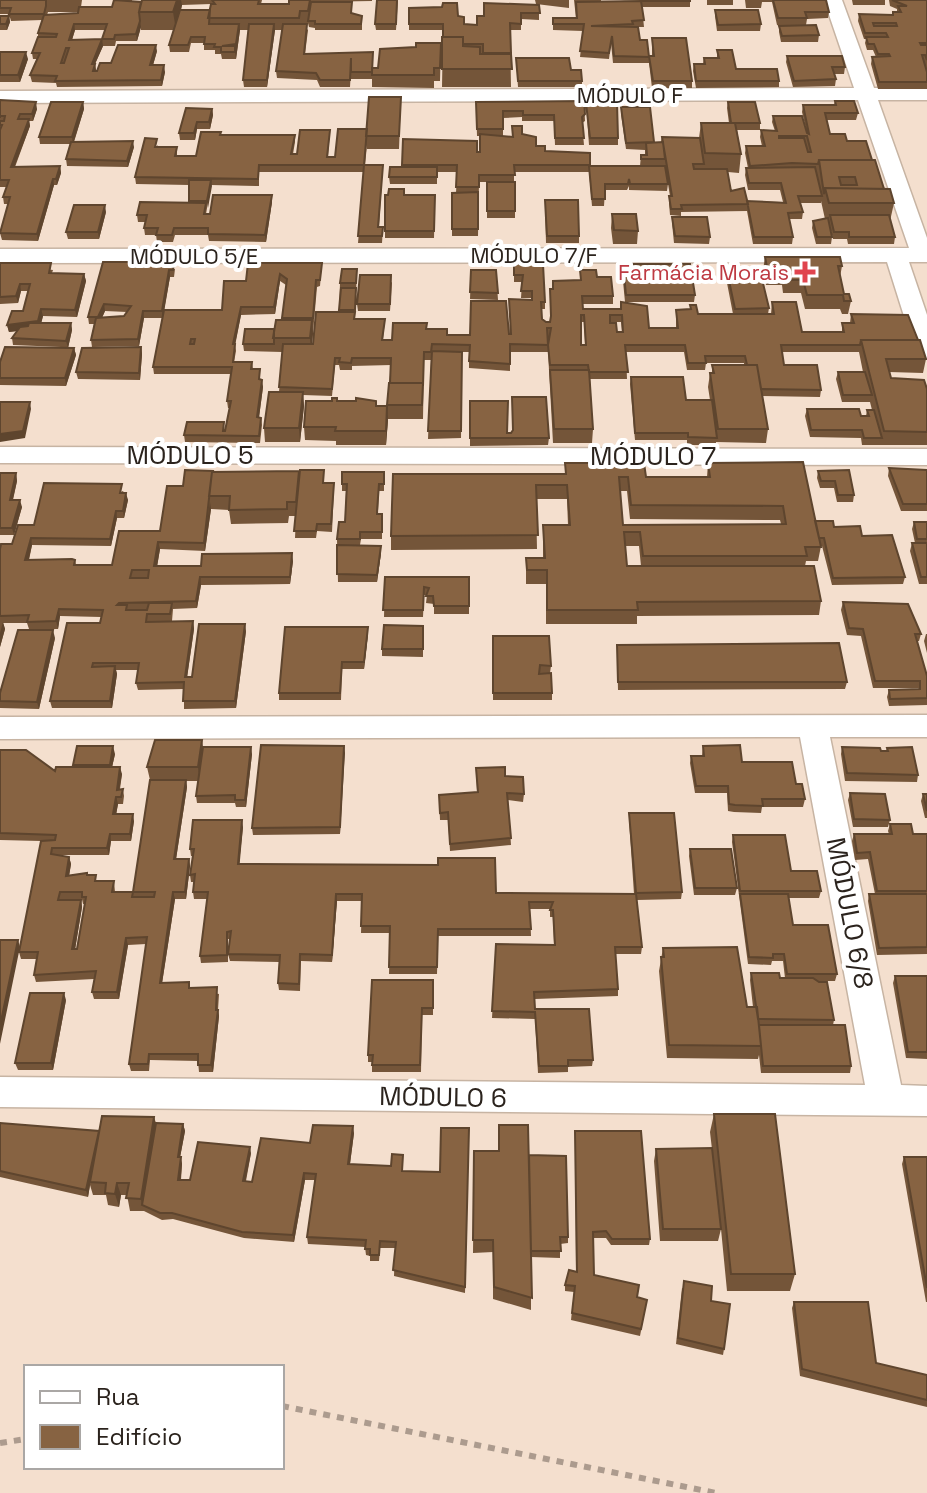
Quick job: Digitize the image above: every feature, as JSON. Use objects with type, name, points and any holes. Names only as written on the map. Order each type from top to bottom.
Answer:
[{"type":"street","points":[[833,0],[924,255]]},
{"type":"street","name":"MÓDULO F","points":[[0,97],[927,94]]},
{"type":"street","name":"MÓDULO 7/F","points":[[387,255],[924,255]]},
{"type":"street","name":"MÓDULO 5/E","points":[[0,256],[387,255]]},
{"type":"street","points":[[896,256],[927,351]]},
{"type":"street","name":"MÓDULO 5","points":[[0,455],[380,456]]},
{"type":"street","name":"MÓDULO 7","points":[[380,456],[927,457]]},
{"type":"street","name":"MÓDULO 6/8","points":[[813,726],[886,1101]]},
{"type":"street","points":[[0,728],[927,726]]},
{"type":"street","name":"MÓDULO 6","points":[[0,1092],[927,1101]]},
{"type":"path","points":[[284,1406],[716,1493]]},
{"type":"path","points":[[0,1443],[24,1439]]},
{"type":"building","points":[[0,0],[46,0],[46,6],[44,14],[9,14],[11,8],[0,8]]},
{"type":"building","points":[[114,0],[141,2],[136,34],[115,35],[114,39],[102,39],[92,64],[95,64],[93,71],[97,71],[100,63],[111,63],[118,45],[156,45],[150,65],[164,65],[161,80],[55,81],[57,76],[30,75],[40,53],[32,53],[38,37],[56,37],[57,34],[38,33],[44,15],[78,13],[79,7],[112,7]],"holes":[[[74,24],[107,24],[102,39],[69,40]],[[66,48],[69,48],[64,63],[61,63]]]},
{"type":"building","points":[[142,0],[177,0],[173,12],[139,12]]},
{"type":"building","points":[[212,0],[259,0],[258,4],[289,4],[289,0],[310,0],[308,11],[300,11],[299,18],[208,18],[211,4],[215,4]]},
{"type":"building","points":[[377,0],[397,0],[396,24],[375,24]]},
{"type":"building","points":[[690,0],[690,1],[642,1]]},
{"type":"building","points":[[773,0],[826,0],[829,12],[805,12],[807,18],[778,18]]},
{"type":"building","points":[[892,0],[927,0],[927,43],[920,43],[927,45],[927,60],[922,55],[927,82],[879,82],[872,57],[890,56],[878,54],[874,44],[868,44],[866,37],[888,37],[886,33],[865,33],[859,14],[893,15],[893,12],[901,12],[898,6],[907,6]],"holes":[[[873,23],[896,23],[897,26],[874,26]]]},
{"type":"building","points":[[641,1],[644,20],[632,21],[633,24],[591,26],[638,27],[640,40],[647,40],[649,57],[614,56],[612,36],[609,53],[580,51],[584,24],[553,24],[553,18],[577,18],[576,2]]},
{"type":"building","points":[[311,2],[352,2],[351,13],[362,16],[361,24],[315,24],[315,21],[308,21]]},
{"type":"building","points":[[443,3],[457,3],[458,16],[464,17],[464,24],[477,25],[477,16],[484,16],[484,3],[539,5],[540,13],[521,13],[521,24],[510,23],[511,53],[483,53],[483,44],[463,44],[463,37],[443,37],[443,24],[409,24],[409,8],[442,7]]},
{"type":"building","points":[[180,10],[210,10],[209,24],[239,24],[236,44],[222,46],[235,46],[235,52],[221,52],[221,47],[214,47],[215,44],[204,44],[205,37],[191,37],[188,45],[169,45]]},
{"type":"building","points":[[715,10],[758,10],[761,24],[718,25]]},
{"type":"building","points":[[0,16],[9,16],[6,24],[0,24]]},
{"type":"building","points":[[249,24],[274,24],[267,80],[243,80]]},
{"type":"building","points":[[283,24],[307,24],[304,54],[373,52],[372,72],[351,72],[351,58],[350,80],[320,80],[316,73],[276,71]]},
{"type":"building","points":[[816,25],[819,35],[782,36],[779,26]]},
{"type":"building","points":[[442,37],[463,37],[463,46],[480,47],[480,54],[511,54],[512,69],[442,69]]},
{"type":"building","points":[[652,38],[686,38],[692,81],[653,81],[649,56],[654,56]]},
{"type":"building","points":[[416,43],[441,43],[440,68],[434,68],[434,75],[372,75],[372,68],[378,68],[380,49],[416,47]]},
{"type":"building","points":[[717,50],[732,50],[736,69],[777,69],[779,81],[696,81],[694,64],[705,64],[704,58],[719,58]]},
{"type":"building","points":[[0,52],[26,52],[18,75],[0,75]]},
{"type":"building","points":[[787,56],[842,56],[845,67],[832,67],[836,79],[794,81]]},
{"type":"building","points":[[516,58],[569,58],[571,70],[581,70],[582,81],[518,81]]},
{"type":"building","points":[[369,97],[401,97],[399,136],[366,136]]},
{"type":"building","points":[[0,100],[36,102],[32,114],[20,114],[18,119],[29,119],[11,167],[60,166],[56,179],[53,179],[37,234],[0,233],[10,197],[3,197],[9,180],[0,180],[0,121],[4,121],[5,116],[0,116]]},
{"type":"building","points":[[584,101],[584,138],[555,138],[554,115],[523,115],[523,111],[503,111],[503,129],[477,129],[476,102]]},
{"type":"building","points":[[835,101],[854,101],[858,113],[825,113],[830,134],[845,134],[847,141],[866,141],[872,160],[819,160],[818,164],[750,166],[746,146],[765,146],[761,130],[777,131],[773,116],[802,116],[809,134],[803,105],[836,105]],"holes":[[[807,136],[811,152],[808,152],[804,138],[779,138]]]},
{"type":"building","points":[[51,102],[83,102],[72,137],[39,137]]},
{"type":"building","points":[[728,102],[755,102],[760,123],[731,123]]},
{"type":"building","points":[[586,103],[617,103],[618,138],[590,138]]},
{"type":"building","points":[[621,107],[650,107],[654,142],[626,143]]},
{"type":"building","points":[[186,108],[212,109],[209,122],[197,122],[194,133],[179,133]]},
{"type":"building","points":[[701,123],[735,123],[741,154],[705,153]]},
{"type":"building","points":[[512,126],[522,126],[522,134],[536,137],[536,146],[545,146],[545,151],[590,153],[590,165],[514,165],[515,175],[479,175],[479,187],[456,187],[457,165],[402,165],[403,139],[477,141],[477,152],[480,152],[480,134],[513,137]]},
{"type":"building","points":[[338,129],[367,129],[364,165],[259,165],[258,179],[135,177],[145,138],[157,139],[155,147],[177,147],[175,156],[196,156],[201,132],[295,135],[291,154],[297,154],[300,130],[330,130],[327,157],[335,157]]},
{"type":"building","points":[[662,137],[700,138],[704,164],[693,164],[694,169],[727,169],[731,191],[744,188],[748,204],[681,205],[682,209],[671,209],[669,196],[672,196]]},
{"type":"building","points":[[133,141],[127,161],[66,159],[71,142]]},
{"type":"building","points":[[663,142],[665,159],[641,159],[641,155],[647,155],[646,143]]},
{"type":"building","points":[[819,160],[875,160],[884,189],[825,188],[824,194]],"holes":[[[839,177],[855,177],[857,185],[841,185]]]},
{"type":"building","points":[[364,165],[383,165],[378,227],[383,227],[382,236],[358,236]]},
{"type":"building","points":[[589,166],[665,166],[668,184],[630,184],[629,179],[628,184],[605,184],[605,199],[592,199]]},
{"type":"building","points":[[390,167],[437,167],[437,177],[389,177]]},
{"type":"building","points":[[815,167],[822,196],[798,196],[803,212],[788,213],[793,237],[754,237],[747,201],[786,203],[781,183],[749,183],[746,168]]},
{"type":"building","points":[[189,180],[211,180],[207,201],[189,201]]},
{"type":"building","points":[[487,182],[515,182],[515,211],[487,211]]},
{"type":"building","points":[[825,188],[890,189],[894,203],[829,203]]},
{"type":"building","points":[[389,189],[404,189],[404,195],[435,195],[434,231],[385,231],[385,195],[388,195]]},
{"type":"building","points":[[478,192],[478,229],[452,229],[452,193]]},
{"type":"building","points":[[213,195],[272,195],[265,235],[208,234],[208,228],[174,228],[172,235],[156,235],[158,228],[144,228],[147,215],[137,215],[140,202],[206,203],[204,214],[210,214]]},
{"type":"building","points":[[545,200],[578,200],[579,236],[547,236]]},
{"type":"building","points":[[74,205],[105,205],[98,232],[66,232]]},
{"type":"building","points":[[612,214],[636,214],[638,231],[614,230]]},
{"type":"building","points":[[830,215],[889,215],[895,237],[849,237],[849,232],[834,232]]},
{"type":"building","points":[[672,217],[707,217],[710,237],[675,236]]},
{"type":"building","points":[[828,218],[832,237],[817,237],[813,221]]},
{"type":"building","points":[[765,257],[840,257],[842,266],[838,266],[844,294],[849,294],[851,301],[844,301],[843,295],[807,295],[803,280],[785,280],[784,272],[768,272]]},
{"type":"building","points":[[103,262],[174,262],[173,270],[169,270],[162,311],[143,311],[138,339],[91,340],[96,318],[124,316],[131,306],[104,304],[98,317],[88,317]]},
{"type":"building","points":[[0,263],[51,263],[49,273],[84,274],[75,310],[41,309],[38,321],[7,325],[12,311],[23,311],[30,284],[20,284],[16,296],[0,297]]},
{"type":"building","points":[[248,263],[322,263],[320,280],[316,280],[313,318],[282,318],[287,279],[280,274],[274,307],[241,307],[233,344],[233,362],[252,362],[251,369],[260,369],[259,436],[184,435],[187,422],[224,422],[225,431],[231,401],[227,401],[232,367],[153,367],[164,310],[222,310],[224,281],[246,281]]},
{"type":"building","points":[[514,264],[543,264],[545,302],[541,302],[542,319],[546,322],[550,322],[550,289],[553,289],[553,281],[581,280],[580,270],[596,270],[597,277],[611,277],[613,296],[582,296],[583,309],[621,309],[621,302],[647,306],[649,328],[678,328],[676,310],[691,309],[690,305],[696,305],[698,314],[774,314],[772,302],[796,302],[802,332],[844,332],[842,323],[854,323],[851,314],[908,315],[918,340],[861,340],[860,345],[781,345],[784,365],[817,365],[821,390],[761,389],[757,365],[747,365],[745,356],[705,356],[706,363],[688,363],[685,345],[625,345],[628,372],[589,372],[588,365],[550,365],[548,345],[510,344],[510,364],[469,361],[470,345],[432,344],[431,352],[424,352],[423,386],[423,383],[390,383],[391,358],[352,358],[351,363],[339,362],[340,358],[335,358],[332,389],[279,387],[283,344],[313,344],[316,312],[355,312],[354,319],[385,319],[382,340],[392,340],[393,323],[427,323],[426,329],[447,329],[447,335],[470,335],[471,301],[506,301],[511,334],[509,299],[532,300],[532,291],[521,291],[523,275],[514,275]],"holes":[[[581,315],[584,315],[586,345],[581,345]],[[610,315],[622,315],[623,332],[617,332],[616,323],[610,323]]]},
{"type":"building","points":[[623,264],[690,264],[695,295],[626,295]]},
{"type":"building","points":[[342,269],[357,269],[356,283],[340,283]]},
{"type":"building","points":[[471,270],[496,270],[498,293],[470,292]]},
{"type":"building","points":[[360,275],[391,275],[390,304],[357,304]]},
{"type":"building","points":[[761,275],[769,308],[735,309],[728,276]]},
{"type":"building","points":[[341,288],[356,288],[355,310],[339,310]]},
{"type":"building","points":[[276,320],[312,320],[310,338],[273,338]]},
{"type":"building","points":[[29,323],[71,323],[66,341],[12,338],[20,327]]},
{"type":"building","points":[[245,329],[274,329],[274,344],[243,344]]},
{"type":"building","points":[[861,340],[920,340],[926,359],[886,359],[891,378],[924,380],[927,389],[927,432],[884,431]]},
{"type":"building","points":[[5,347],[74,348],[65,378],[0,378],[0,362]]},
{"type":"building","points":[[141,347],[139,373],[76,372],[82,348]]},
{"type":"building","points":[[432,351],[462,352],[461,431],[428,431]]},
{"type":"building","points":[[712,365],[757,365],[768,429],[718,429],[710,373],[714,373]]},
{"type":"building","points":[[550,370],[589,370],[593,429],[554,429]]},
{"type":"building","points":[[838,372],[865,372],[872,395],[843,395]]},
{"type":"building","points":[[631,377],[683,377],[686,400],[712,400],[717,438],[688,437],[688,433],[635,433]]},
{"type":"building","points":[[389,383],[423,383],[422,405],[387,405]]},
{"type":"building","points":[[269,392],[303,392],[299,428],[264,428]]},
{"type":"building","points":[[512,397],[546,397],[549,438],[470,438],[470,401],[508,401],[507,433],[511,433]]},
{"type":"building","points":[[332,398],[356,401],[356,398],[376,401],[376,406],[387,406],[386,431],[335,431],[336,427],[304,427],[306,401],[332,401]]},
{"type":"building","points":[[0,402],[30,402],[23,431],[0,434]]},
{"type":"building","points":[[807,409],[859,409],[861,416],[869,416],[867,410],[874,410],[882,438],[864,438],[862,430],[811,430]]},
{"type":"building","points":[[803,462],[821,547],[805,547],[807,556],[643,556],[640,532],[624,532],[627,566],[814,566],[821,601],[637,602],[638,610],[547,610],[547,570],[527,570],[526,558],[545,558],[543,525],[570,525],[567,485],[536,485],[538,535],[391,536],[393,474],[566,474],[565,463],[644,463],[646,477],[710,477],[708,463]],"holes":[[[619,477],[628,477],[631,505],[783,506],[786,524],[623,525]]]},
{"type":"building","points":[[889,468],[927,470],[927,504],[903,504]]},
{"type":"building","points":[[185,470],[214,471],[204,543],[158,542],[154,566],[201,566],[202,554],[292,553],[290,577],[200,577],[196,601],[119,603],[117,605],[127,605],[126,610],[147,610],[149,603],[172,603],[170,614],[147,614],[146,622],[193,621],[185,677],[192,677],[199,624],[245,624],[235,701],[183,701],[184,682],[136,683],[139,663],[93,663],[92,667],[115,666],[110,701],[50,701],[67,623],[100,623],[103,610],[59,609],[56,621],[27,622],[29,615],[0,616],[1,544],[12,544],[18,525],[34,525],[44,483],[122,484],[120,493],[126,493],[123,511],[116,511],[110,539],[31,538],[25,560],[72,559],[75,560],[74,565],[112,565],[119,531],[160,531],[167,486],[183,486]],"holes":[[[132,570],[149,570],[148,578],[130,578]]]},
{"type":"building","points":[[300,470],[324,470],[323,483],[334,483],[331,524],[317,524],[316,531],[294,531]]},
{"type":"building","points":[[849,470],[854,495],[838,495],[835,481],[821,481],[818,471]]},
{"type":"building","points":[[299,471],[296,502],[287,502],[287,509],[229,510],[230,496],[209,496],[212,472]]},
{"type":"building","points":[[342,472],[384,472],[384,484],[379,484],[377,511],[377,514],[382,514],[382,532],[360,532],[360,539],[337,539],[339,522],[345,522],[347,484],[342,484]]},
{"type":"building","points":[[0,473],[16,473],[10,500],[20,500],[12,528],[0,528]]},
{"type":"building","points":[[815,521],[833,521],[834,527],[860,526],[862,536],[892,535],[905,577],[833,578],[824,538],[819,538]]},
{"type":"building","points":[[914,522],[927,522],[927,539],[917,539]]},
{"type":"building","points":[[912,543],[927,543],[927,577],[921,577]]},
{"type":"building","points":[[337,545],[381,546],[377,575],[337,574]]},
{"type":"building","points":[[385,577],[469,577],[469,606],[434,606],[433,596],[426,596],[429,588],[424,587],[423,610],[383,610]]},
{"type":"building","points":[[843,602],[908,604],[921,634],[915,634],[927,676],[927,698],[890,699],[889,690],[920,689],[920,681],[875,681],[863,629],[849,628]]},
{"type":"building","points":[[384,625],[423,626],[423,649],[382,649]]},
{"type":"building","points":[[285,627],[368,627],[364,662],[342,662],[340,693],[279,693]]},
{"type":"building","points":[[18,630],[53,630],[37,702],[0,701]]},
{"type":"building","points":[[493,636],[549,636],[551,666],[540,665],[539,674],[551,673],[552,693],[493,693]]},
{"type":"building","points":[[839,643],[847,682],[618,682],[617,645]]},
{"type":"building","points":[[155,740],[202,740],[198,767],[147,767]]},
{"type":"building","points":[[261,745],[344,746],[340,827],[252,828]]},
{"type":"building","points":[[740,745],[742,762],[792,762],[796,784],[802,784],[805,799],[762,799],[763,806],[735,805],[729,804],[728,786],[696,786],[691,756],[704,756],[703,746]]},
{"type":"building","points":[[77,746],[113,746],[110,765],[73,765]]},
{"type":"building","points":[[203,747],[251,747],[245,800],[235,800],[235,795],[196,796]]},
{"type":"building","points":[[842,747],[888,751],[887,748],[912,747],[918,775],[847,773]]},
{"type":"building","points":[[0,750],[26,750],[55,771],[56,767],[120,767],[117,790],[123,789],[121,797],[116,797],[113,814],[133,814],[130,834],[110,834],[107,848],[52,848],[51,854],[69,857],[66,876],[96,875],[95,881],[114,881],[112,892],[133,892],[150,780],[186,780],[174,859],[189,859],[185,892],[173,892],[160,983],[189,982],[189,988],[217,987],[218,1010],[211,1065],[198,1065],[198,1054],[149,1054],[148,1064],[129,1064],[147,937],[126,938],[117,992],[92,992],[96,971],[34,975],[38,952],[19,952],[41,841],[55,840],[56,835],[0,833]],"holes":[[[60,892],[82,892],[82,897],[86,897],[77,949],[72,949],[81,900],[58,900]],[[133,892],[155,892],[154,897],[132,897]]]},
{"type":"building","points":[[505,767],[505,776],[523,777],[524,794],[507,793],[511,838],[450,844],[448,812],[440,813],[439,795],[478,792],[476,768]]},
{"type":"building","points":[[850,793],[885,794],[890,820],[854,819]]},
{"type":"building","points":[[629,813],[674,813],[682,892],[636,893]]},
{"type":"building","points":[[193,820],[242,820],[238,864],[438,865],[438,858],[495,858],[496,893],[636,894],[642,947],[615,947],[618,989],[534,992],[535,1009],[589,1009],[593,1060],[568,1060],[568,1066],[539,1066],[535,1012],[492,1011],[496,944],[555,945],[553,910],[550,910],[553,902],[529,902],[531,929],[438,929],[437,967],[389,967],[390,926],[361,926],[362,894],[336,894],[332,955],[300,954],[299,984],[278,983],[280,955],[228,954],[231,931],[227,932],[227,955],[200,956],[208,892],[193,892],[195,874],[190,875],[194,849],[190,849]]},
{"type":"building","points":[[890,824],[911,824],[913,834],[927,834],[927,891],[877,891],[870,852],[857,853],[854,834],[892,834]]},
{"type":"building","points":[[733,835],[785,835],[791,871],[817,871],[821,891],[740,891]]},
{"type":"building","points":[[690,849],[731,849],[737,888],[695,888]]},
{"type":"building","points":[[740,894],[788,894],[793,925],[828,925],[837,974],[787,974],[784,954],[773,954],[773,958],[749,957]]},
{"type":"building","points":[[869,894],[927,894],[927,947],[879,948]]},
{"type":"building","points":[[0,940],[18,940],[0,1026]]},
{"type":"building","points":[[737,947],[747,1007],[757,1007],[761,1046],[669,1045],[661,957],[664,957],[663,948]]},
{"type":"building","points":[[751,973],[779,973],[780,978],[813,978],[827,982],[834,1020],[758,1019]]},
{"type":"building","points":[[895,976],[927,976],[927,1052],[908,1052]]},
{"type":"building","points":[[372,980],[433,980],[433,1008],[422,1008],[420,1065],[372,1065],[373,1055],[368,1055]]},
{"type":"building","points":[[30,993],[64,993],[51,1063],[15,1063]]},
{"type":"building","points":[[759,1025],[845,1025],[851,1066],[763,1066]]},
{"type":"building","points":[[714,1114],[775,1114],[795,1274],[731,1274]]},
{"type":"building","points":[[102,1116],[154,1117],[141,1199],[126,1198],[129,1183],[117,1183],[115,1194],[105,1193],[106,1183],[90,1182]]},
{"type":"building","points":[[0,1123],[99,1131],[86,1190],[0,1171]]},
{"type":"building","points":[[156,1123],[183,1124],[178,1180],[190,1180],[198,1142],[250,1147],[243,1181],[252,1182],[261,1138],[310,1143],[313,1125],[353,1126],[348,1164],[391,1166],[392,1154],[403,1155],[402,1171],[440,1172],[441,1128],[469,1128],[465,1287],[393,1270],[396,1242],[380,1241],[379,1255],[370,1255],[370,1249],[365,1249],[366,1240],[307,1237],[316,1174],[304,1173],[293,1235],[242,1232],[172,1213],[160,1213],[142,1205]]},
{"type":"building","points":[[499,1125],[528,1125],[532,1298],[494,1287],[493,1240],[473,1240],[474,1151],[499,1151]]},
{"type":"building","points":[[575,1131],[641,1131],[650,1239],[612,1239],[606,1231],[593,1232],[594,1275],[639,1285],[637,1297],[647,1300],[641,1329],[572,1313],[575,1286],[565,1285],[569,1270],[577,1272]]},
{"type":"building","points":[[712,1148],[721,1229],[663,1229],[656,1149]]},
{"type":"building","points":[[529,1155],[566,1156],[568,1237],[560,1237],[561,1251],[531,1251]]},
{"type":"building","points":[[904,1157],[927,1157],[927,1288]]},
{"type":"building","points":[[684,1281],[712,1286],[711,1301],[730,1304],[724,1349],[678,1338]]},
{"type":"building","points":[[794,1302],[868,1302],[876,1363],[927,1375],[927,1400],[802,1369]]},
{"type":"place","name":"Farmácia Morais","points":[[805,272]]}]
